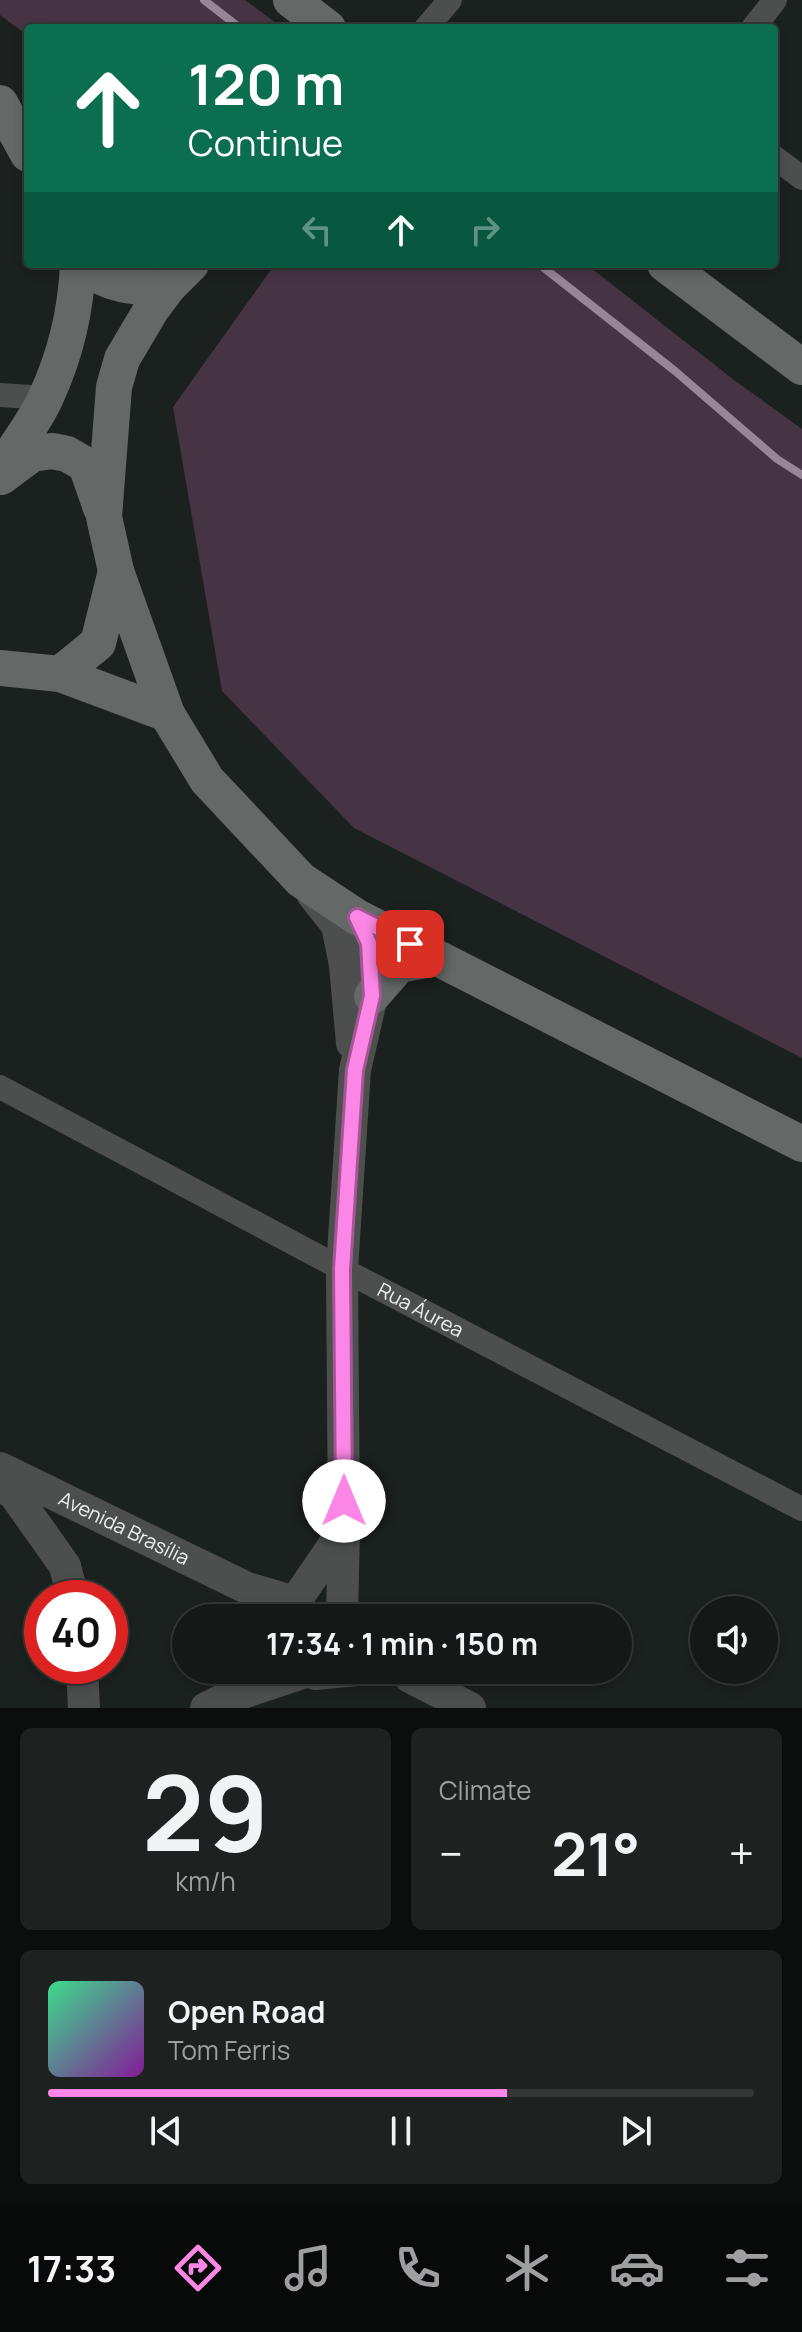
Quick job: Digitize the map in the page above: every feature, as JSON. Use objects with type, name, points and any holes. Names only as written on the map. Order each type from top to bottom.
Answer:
[{"type":"main road","points":[[291,0],[323,24]]},
{"type":"main road","points":[[0,471],[46,398],[70,332],[80,268]]},
{"type":"main road","points":[[85,268],[113,284],[131,287],[180,275]]},
{"type":"main road","points":[[670,268],[802,367]]},
{"type":"main road","points":[[104,517],[114,387],[122,359],[151,310],[180,275]]},
{"type":"main road","points":[[0,478],[32,454],[52,451],[67,454],[86,465],[104,517],[116,571],[167,714],[207,780],[301,880],[357,917],[802,1144]]},
{"type":"main road","points":[[60,674],[98,643],[116,571]]},
{"type":"main road","points":[[0,668],[60,674],[167,714]]},
{"type":"main road","points":[[372,996],[399,965],[436,958]]},
{"type":"street","points":[[429,24],[450,0]]},
{"type":"street","points":[[756,24],[775,0]]},
{"type":"street","points":[[778,160],[802,178]]},
{"type":"street","points":[[0,395],[46,398]]},
{"type":"street","points":[[301,880],[337,925],[345,965],[355,1070],[342,1269],[343,1604]]},
{"type":"street","points":[[355,1070],[372,996],[369,943],[357,917]]},
{"type":"street","name":"Rua Áurea","points":[[0,1087],[802,1509]]},
{"type":"street","name":"Avenida Brasília","points":[[0,1468],[283,1604]]},
{"type":"street","points":[[0,1485],[14,1494],[65,1566],[68,1580]]},
{"type":"street","points":[[289,1604],[344,1530]]},
{"type":"street","points":[[247,1588],[256,1604]]},
{"type":"street","name":"Avenida Brasília","points":[[298,1604],[323,1599],[329,1604]]},
{"type":"street","points":[[83,1684],[84,1708]]},
{"type":"street","points":[[214,1704],[232,1684]]},
{"type":"street","points":[[214,1704],[273,1684]]},
{"type":"street","points":[[424,1684],[470,1708]]},
{"type":"shaded area","points":[[0,0],[245,0],[278,24],[24,24],[24,33],[0,15]]},
{"type":"shaded area","points":[[272,268],[591,268],[802,429],[802,1058],[354,828],[222,691],[173,407]]},
{"type":"waterway","points":[[204,0],[235,24]]},
{"type":"waterway","points":[[544,268],[675,371],[777,459],[802,475]]},
{"type":"route","points":[[344,1501],[342,1269],[355,1070],[372,996],[369,943],[357,917],[410,944]]}]
